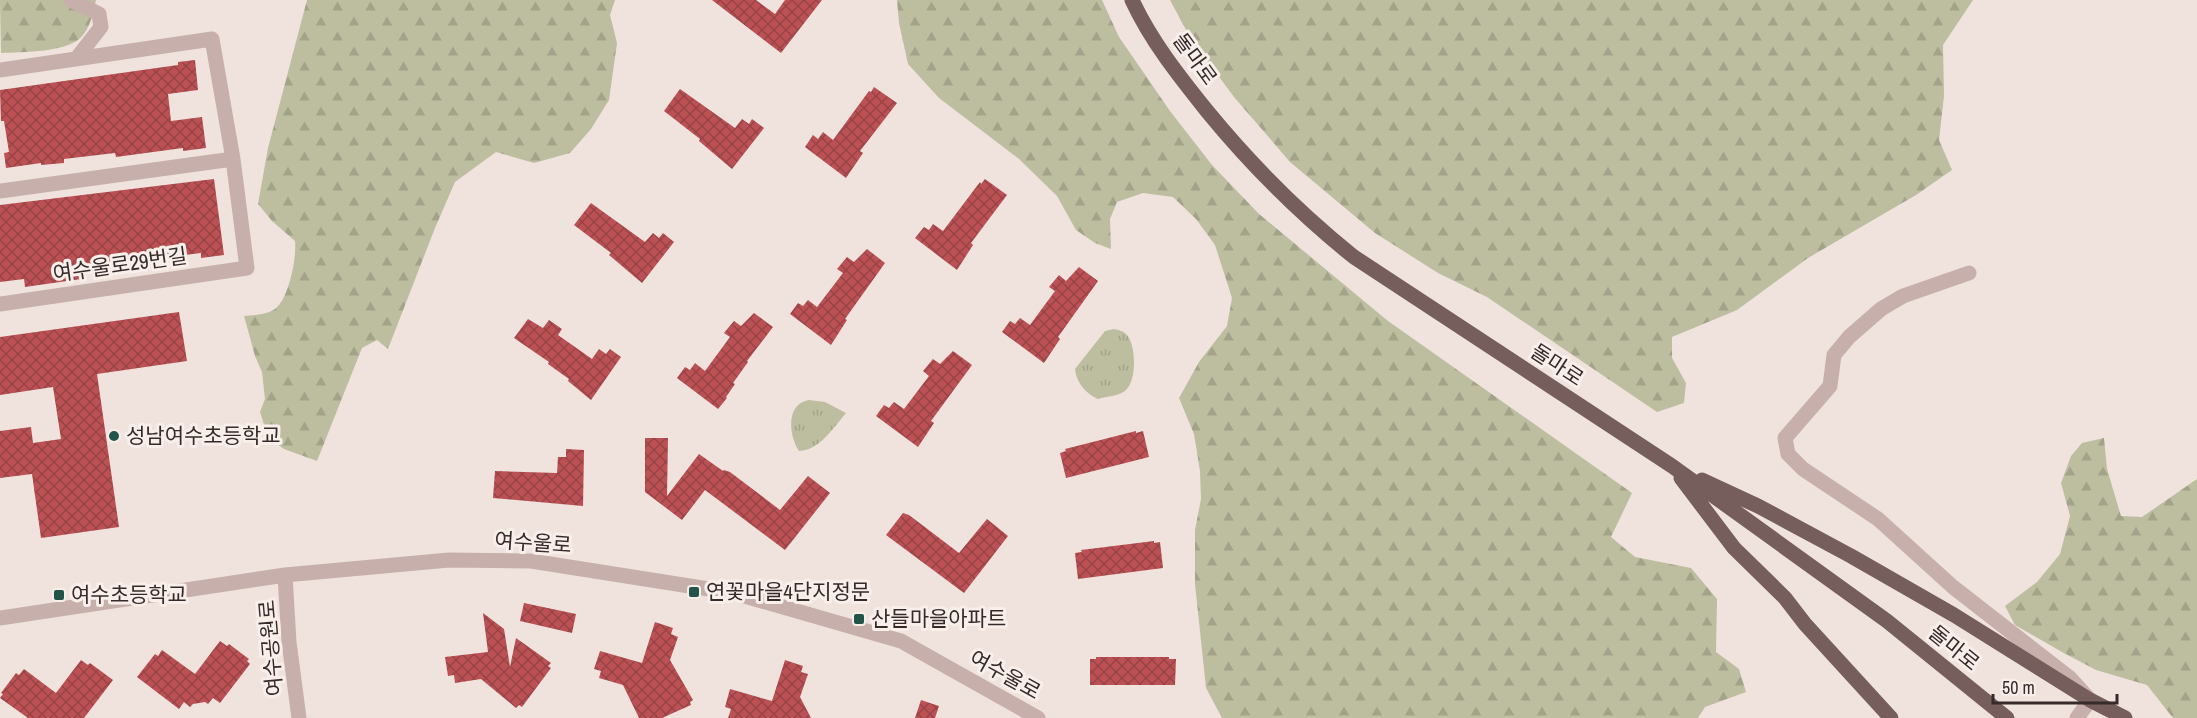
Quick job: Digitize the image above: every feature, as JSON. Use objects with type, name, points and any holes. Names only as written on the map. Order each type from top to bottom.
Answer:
[{"type":"main road","name":"돌마로","points":[[1132,0],[1141,20],[1179,77],[1264,177],[1312,223],[1354,257],[1672,466],[1887,621],[2007,718]]},
{"type":"main road","points":[[1672,466],[1758,506],[1851,556],[1954,615],[2090,700],[2125,718]]},
{"type":"main road","points":[[1672,466],[1734,549],[1785,598],[1805,624],[1892,718]]},
{"type":"street","points":[[71,0],[99,14],[101,27],[76,59]]},
{"type":"street","points":[[0,70],[212,39],[233,159],[0,191]]},
{"type":"street","name":"여수울로29번길","points":[[0,304],[247,268],[233,159]]},
{"type":"street","points":[[1968,273],[1903,296],[1881,309],[1849,337],[1834,355],[1830,386],[1785,438],[1788,454],[1803,469],[1878,519],[1953,587],[2070,678],[2090,700],[2077,718]]},
{"type":"street","name":"여수울로","points":[[0,618],[285,575],[449,560],[531,561],[734,593],[901,641],[1038,718]]},
{"type":"street","name":"여수공원로","points":[[285,575],[289,642],[298,718]]},
{"type":"green space","points":[[0,0],[96,0],[88,27],[77,41],[45,50],[1,53]]},
{"type":"green space","points":[[307,0],[615,0],[610,15],[617,43],[609,100],[591,129],[570,153],[534,163],[496,152],[455,182],[388,349],[377,340],[362,348],[317,461],[284,449],[268,437],[260,412],[265,399],[262,372],[244,316],[265,313],[281,303],[293,266],[295,241],[272,221],[258,204],[268,148]]},
{"type":"green space","points":[[897,0],[1102,0],[1119,37],[1170,111],[1212,165],[1259,214],[1388,321],[1632,493],[1611,537],[1635,557],[1691,568],[1717,599],[1716,652],[1739,669],[1746,692],[1705,707],[1698,718],[1222,718],[1206,688],[1195,584],[1195,530],[1201,499],[1200,471],[1194,434],[1179,398],[1199,362],[1227,326],[1232,298],[1215,245],[1196,219],[1173,197],[1143,193],[1117,202],[1110,219],[1111,249],[1095,243],[1076,230],[1057,196],[1019,159],[939,98],[908,64],[899,23]]},
{"type":"green space","points":[[1170,0],[1973,0],[1943,45],[1944,96],[1939,140],[1952,170],[1916,195],[1808,258],[1737,310],[1672,337],[1672,358],[1686,383],[1684,403],[1657,412],[1487,297],[1438,273],[1375,233],[1290,162],[1234,97],[1191,39]]},
{"type":"green space","points":[[1114,329],[1127,335],[1130,340],[1134,354],[1134,371],[1126,390],[1117,395],[1098,399],[1082,387],[1075,369],[1105,331]]},
{"type":"green space","points":[[809,400],[825,402],[846,413],[820,442],[807,450],[799,451],[793,437],[791,421],[796,408]]},
{"type":"green space","points":[[2104,438],[2107,469],[2121,516],[2142,517],[2197,479],[2197,718],[2173,718],[2147,685],[2096,670],[2062,652],[2015,625],[2005,606],[2037,582],[2060,554],[2070,516],[2061,483],[2071,456],[2082,443]]},
{"type":"building","points":[[712,0],[756,0],[775,14],[785,0],[822,0],[781,53]]},
{"type":"building","points":[[195,60],[198,90],[168,94],[171,121],[202,117],[206,148],[183,151],[183,148],[116,157],[115,153],[64,159],[64,163],[41,165],[41,163],[6,168],[4,153],[9,152],[4,121],[1,121],[0,90],[178,65],[178,62]]},
{"type":"building","points":[[874,87],[897,103],[860,151],[863,153],[846,178],[805,147],[813,135],[818,139],[823,132],[833,140]]},
{"type":"building","points":[[680,89],[735,128],[742,119],[749,124],[752,119],[764,128],[732,169],[699,141],[700,139],[664,111]]},
{"type":"building","points":[[214,179],[224,255],[201,258],[201,253],[152,259],[152,262],[80,272],[81,279],[25,287],[24,279],[0,282],[0,205]]},
{"type":"building","points":[[985,179],[1007,195],[971,243],[973,245],[957,270],[915,238],[924,227],[929,230],[933,224],[943,231],[980,182],[981,184]]},
{"type":"building","points":[[591,203],[645,242],[653,233],[659,238],[663,233],[674,242],[642,283],[609,255],[611,253],[574,225]]},
{"type":"building","points":[[867,249],[885,263],[845,319],[847,320],[831,345],[790,314],[798,303],[803,306],[808,300],[817,307],[843,273],[837,269],[847,257],[854,262]]},
{"type":"building","points":[[1079,267],[1098,281],[1058,337],[1060,339],[1044,363],[1002,332],[1010,321],[1015,324],[1020,318],[1030,325],[1055,291],[1049,287],[1059,275],[1066,281]]},
{"type":"building","points":[[179,312],[187,361],[97,374],[119,527],[41,538],[32,474],[0,478],[0,431],[31,427],[33,443],[61,439],[53,387],[0,395],[0,337]]},
{"type":"building","points":[[754,313],[773,327],[747,361],[733,383],[735,384],[727,398],[718,409],[677,378],[685,367],[690,370],[695,363],[705,371],[730,337],[724,333],[734,321],[741,326]]},
{"type":"building","points":[[528,319],[543,328],[549,320],[562,329],[558,335],[592,359],[599,349],[606,354],[610,349],[621,357],[591,400],[568,381],[569,379],[548,364],[549,362],[514,338]]},
{"type":"building","points":[[953,351],[972,365],[931,421],[934,423],[918,447],[876,416],[884,405],[889,408],[894,402],[904,409],[929,376],[923,371],[933,359],[940,364]]},
{"type":"building","points":[[1136,431],[1136,433],[1143,431],[1149,457],[1066,478],[1060,453],[1066,451],[1065,449]]},
{"type":"building","points":[[645,438],[668,438],[667,496],[699,454],[723,471],[730,472],[780,510],[808,476],[830,493],[785,550],[705,490],[682,520],[645,492]]},
{"type":"building","points":[[566,449],[584,450],[583,506],[493,498],[495,471],[557,473],[558,457],[566,457]]},
{"type":"building","points":[[903,513],[909,515],[959,553],[987,519],[1008,536],[964,593],[886,535]]},
{"type":"building","points":[[1154,541],[1154,543],[1160,542],[1163,568],[1078,579],[1075,553],[1082,552],[1081,550]]},
{"type":"building","points":[[524,603],[576,614],[572,633],[520,621]]},
{"type":"building","points":[[483,613],[504,629],[510,667],[516,638],[551,663],[548,666],[551,668],[522,707],[519,705],[516,708],[481,679],[455,683],[454,675],[448,676],[445,657],[488,652]]},
{"type":"building","points":[[655,622],[673,628],[671,634],[678,637],[670,660],[693,700],[690,702],[691,705],[662,718],[639,718],[623,685],[599,678],[601,671],[594,669],[600,651],[642,663]]},
{"type":"building","points":[[220,641],[227,646],[229,644],[249,659],[247,661],[250,664],[220,703],[213,698],[208,704],[205,702],[193,704],[190,707],[184,702],[179,709],[137,677],[155,654],[158,656],[162,650],[195,674]]},
{"type":"building","points":[[1096,657],[1169,657],[1169,659],[1176,659],[1175,685],[1090,685],[1090,659],[1096,659]]},
{"type":"building","points":[[81,660],[88,665],[90,663],[113,680],[84,718],[28,718],[0,698],[3,694],[1,693],[16,673],[19,675],[24,669],[56,693]]},
{"type":"building","points":[[785,660],[803,666],[801,672],[808,674],[800,697],[811,718],[728,718],[731,709],[725,707],[730,689],[772,701]]},
{"type":"building","points":[[921,700],[939,706],[935,718],[915,718]]},
{"type":"place","name":"성남여수초등학교","points":[[114,436]]},
{"type":"place","name":"연꽃마을4단지정문","points":[[694,592]]},
{"type":"place","name":"여수초등학교","points":[[59,595]]},
{"type":"place","name":"산들마을아파트","points":[[859,619]]}]
